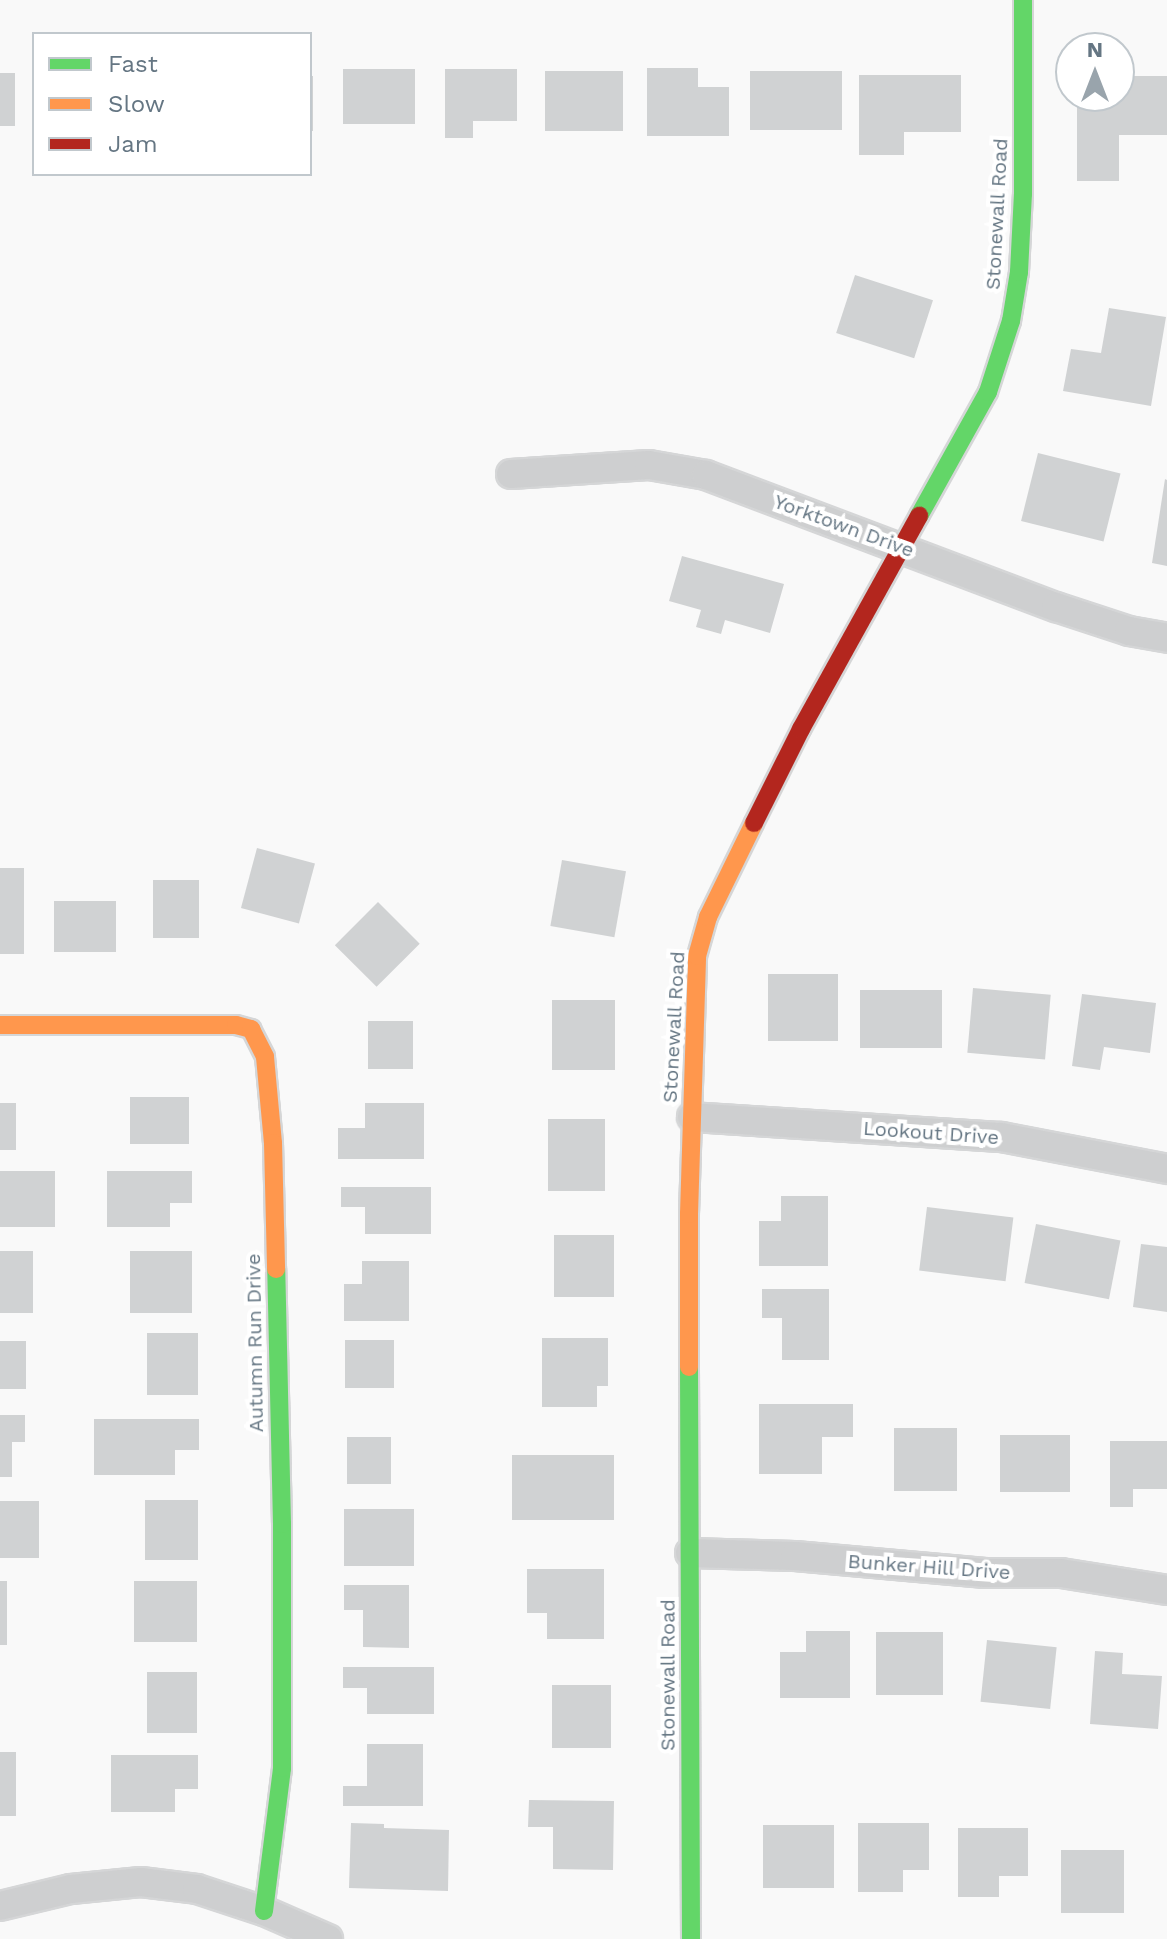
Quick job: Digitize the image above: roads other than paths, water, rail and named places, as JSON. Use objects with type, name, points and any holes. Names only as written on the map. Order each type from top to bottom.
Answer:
[{"type":"street","name":"Stonewall Road","points":[[691,1939],[692,1117],[697,956],[708,917],[801,729],[988,392],[1011,321],[1019,272],[1023,194],[1023,0]]},
{"type":"street","name":"Yorktown Drive","points":[[511,474],[649,465],[706,475],[1056,607],[1129,631],[1167,638]]},
{"type":"street","name":"Autumn Run Drive","points":[[0,1025],[236,1025],[251,1029],[265,1057],[274,1191],[282,1524],[282,1768],[264,1911]]},
{"type":"street","name":"Lookout Drive","points":[[692,1117],[1001,1137],[1167,1169]]},
{"type":"street","name":"Bunker Hill Drive","points":[[690,1553],[795,1556],[985,1573],[1061,1573],[1167,1590]]},
{"type":"street","points":[[0,1906],[71,1889],[141,1882],[197,1889],[264,1911],[328,1939]]}]
